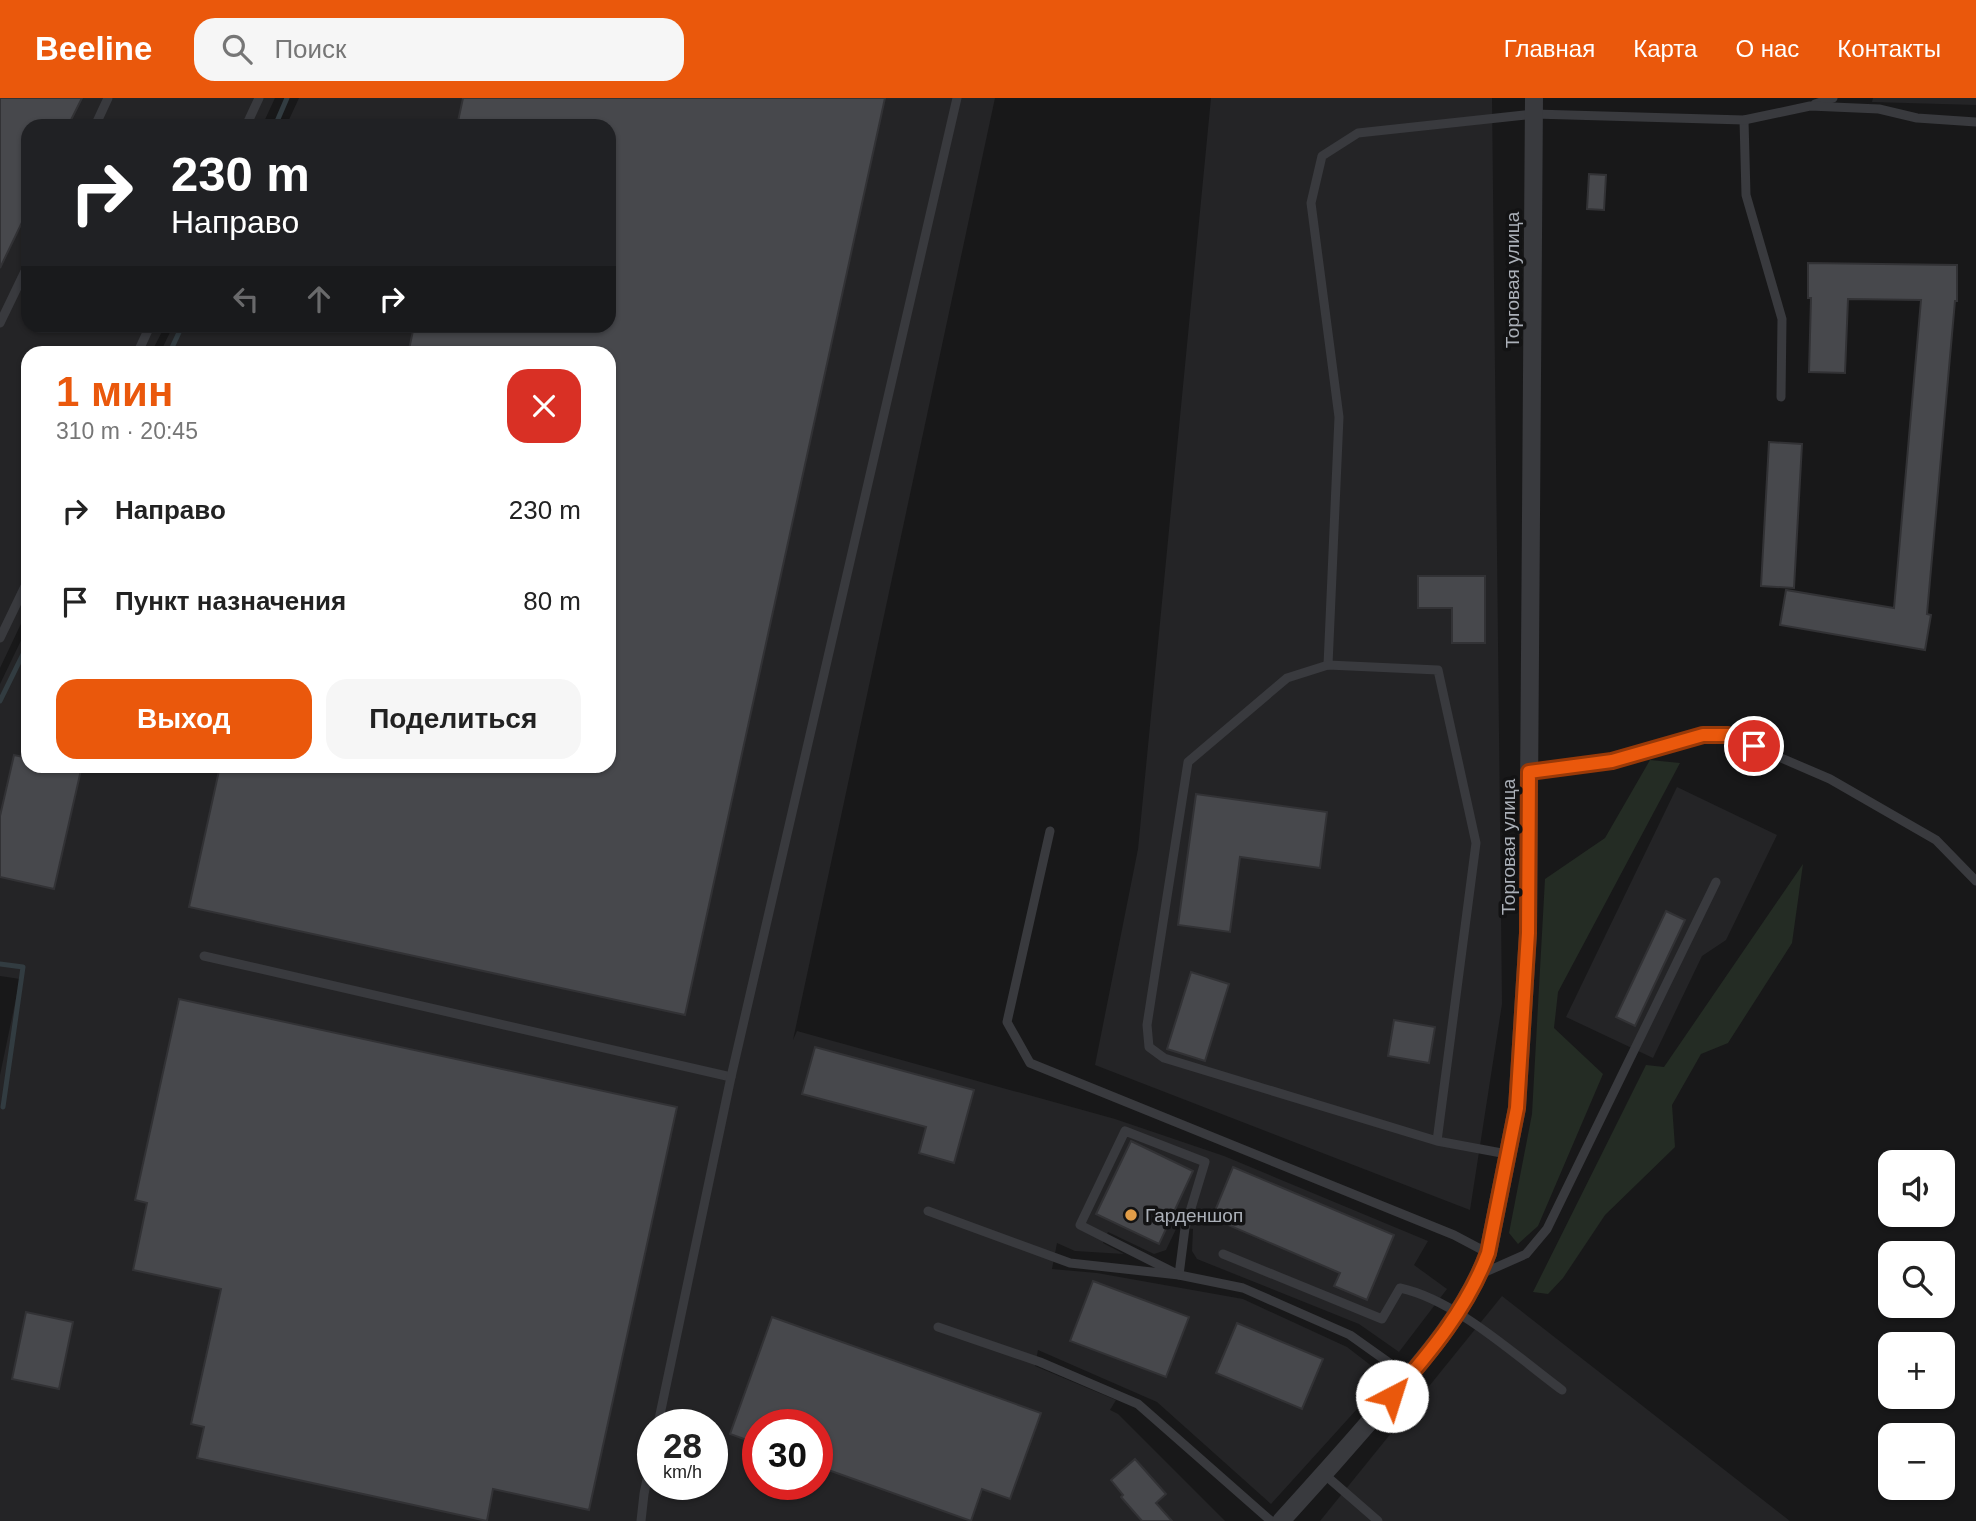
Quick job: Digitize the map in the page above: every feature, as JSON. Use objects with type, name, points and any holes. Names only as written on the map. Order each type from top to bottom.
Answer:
[{"type":"street","name":"Торговая улица","points":[[1281,1521],[1409,1377],[1458,1313],[1488,1253],[1517,1108],[1528,933],[1534,106]]},
{"type":"lane","points":[[98,119],[108,98]]},
{"type":"lane","points":[[249,119],[259,98]]},
{"type":"lane","points":[[661,1409],[731,1077],[957,98]]},
{"type":"lane","points":[[1328,665],[1339,417],[1311,202],[1322,156],[1358,133],[1534,106],[1744,120],[1810,106],[1833,98]]},
{"type":"lane","points":[[1810,106],[1879,109],[1917,118],[1976,122]]},
{"type":"lane","points":[[1744,120],[1746,195],[1782,318],[1781,397]]},
{"type":"lane","points":[[0,323],[21,280]]},
{"type":"lane","points":[[0,638],[21,594]]},
{"type":"lane","points":[[1437,1141],[1476,844],[1438,670],[1328,665],[1287,678],[1188,762],[1147,1025],[1149,1046],[1164,1058],[1437,1141],[1507,1154]]},
{"type":"lane","points":[[1529,772],[1612,761],[1703,735],[1728,735],[1830,779],[1936,840],[1976,881]]},
{"type":"lane","points":[[1050,831],[1007,1022],[1030,1063],[1454,1235],[1488,1253]]},
{"type":"lane","points":[[1479,1275],[1526,1254],[1547,1229],[1716,882]]},
{"type":"lane","points":[[204,956],[731,1077]]},
{"type":"lane","points":[[1125,1131],[1205,1162],[1185,1228],[1179,1275],[1080,1225],[1125,1131]]},
{"type":"lane","points":[[928,1212],[1070,1263],[1179,1275],[1243,1288],[1350,1335],[1409,1377]]},
{"type":"lane","points":[[1223,1254],[1382,1319],[1400,1288],[1419,1292],[1458,1313],[1562,1390]]},
{"type":"lane","points":[[938,1326],[1040,1362],[1138,1404],[1271,1521]]},
{"type":"lane","points":[[1325,1474],[1378,1521]]},
{"type":"lane","points":[[642,1521],[644,1500]]},
{"type":"shaded area","points":[[0,98],[275,98],[265,119],[21,119],[21,333],[161,333],[155,346],[21,346],[21,624],[0,668]]},
{"type":"shaded area","points":[[299,98],[995,98],[793,1040],[797,1031],[1115,1119],[1224,1156],[1428,1241],[1414,1265],[1447,1289],[1399,1352],[1359,1324],[1197,1259],[1192,1251],[1193,1229],[1177,1227],[1166,1250],[1154,1254],[1108,1232],[1103,1243],[1124,1254],[1075,1251],[1057,1243],[1052,1269],[1097,1273],[1243,1299],[1347,1347],[1386,1377],[1271,1504],[1157,1402],[1038,1350],[1035,1366],[1116,1400],[1110,1410],[1118,1414],[1225,1521],[0,1521],[0,1075],[20,979],[0,976],[0,684],[21,640],[21,773],[616,773],[616,346],[163,346],[170,333],[616,333],[616,119],[289,119]]},
{"type":"shaded area","points":[[1211,98],[1492,98],[1502,1004],[1470,1210],[1095,1065],[1138,849]]},
{"type":"shaded area","points":[[1873,98],[1976,98],[1976,105],[1872,102]]},
{"type":"shaded area","points":[[1650,760],[1680,763],[1558,992],[1554,1028],[1603,1074],[1538,1226],[1518,1244],[1509,1233],[1532,1114],[1545,879],[1605,838]]},
{"type":"shaded area","points":[[1677,787],[1777,835],[1726,940],[1702,956],[1653,1058],[1566,1017]]},
{"type":"shaded area","points":[[1803,864],[1792,943],[1728,1043],[1701,1054],[1672,1105],[1675,1147],[1605,1215],[1563,1278],[1548,1294],[1533,1292],[1646,1065],[1664,1067]]},
{"type":"shaded area","points":[[1502,1296],[1790,1521],[1320,1521]]},
{"type":"building","points":[[0,98],[82,98],[72,119],[21,119],[21,224],[0,268]]},
{"type":"building","points":[[463,98],[885,98],[685,1015],[189,907],[218,773],[616,773],[616,346],[410,346],[412,333],[616,333],[616,119],[458,119]]},
{"type":"building","points":[[1589,174],[1606,175],[1604,210],[1587,209]]},
{"type":"building","points":[[1808,263],[1957,265],[1957,301],[1927,614],[1931,615],[1925,650],[1780,625],[1786,590],[1894,608],[1921,300],[1848,299],[1845,373],[1809,372],[1811,298],[1808,298]]},
{"type":"building","points":[[1769,442],[1802,444],[1794,588],[1761,586]]},
{"type":"building","points":[[1418,576],[1485,576],[1485,643],[1452,643],[1452,608],[1418,608]]},
{"type":"building","points":[[14,755],[21,756],[21,773],[80,773],[54,889],[0,877],[0,816]]},
{"type":"building","points":[[1196,794],[1327,812],[1320,868],[1240,857],[1230,932],[1178,925]]},
{"type":"building","points":[[1666,911],[1685,920],[1635,1026],[1616,1017]]},
{"type":"building","points":[[1191,972],[1229,984],[1205,1061],[1167,1049]]},
{"type":"building","points":[[179,999],[677,1107],[589,1510],[493,1489],[487,1521],[197,1458],[204,1427],[191,1424],[221,1289],[133,1270],[147,1203],[135,1200]]},
{"type":"building","points":[[1394,1020],[1435,1027],[1429,1063],[1388,1056]]},
{"type":"building","points":[[815,1047],[974,1090],[954,1163],[919,1153],[926,1127],[802,1094]]},
{"type":"building","points":[[1131,1141],[1193,1171],[1159,1244],[1096,1214]]},
{"type":"building","points":[[1233,1167],[1394,1235],[1367,1300],[1334,1286],[1340,1273],[1212,1218]]},
{"type":"building","points":[[1093,1281],[1189,1317],[1166,1377],[1070,1341]]},
{"type":"building","points":[[26,1312],[73,1322],[59,1389],[12,1379]]},
{"type":"building","points":[[772,1317],[1041,1413],[1010,1499],[982,1489],[971,1521],[833,1472],[833,1409],[742,1409],[742,1438],[730,1434]]},
{"type":"building","points":[[1237,1323],[1323,1359],[1302,1409],[1216,1373]]},
{"type":"building","points":[[1135,1459],[1166,1494],[1156,1503],[1172,1521],[1142,1521],[1121,1497],[1123,1495],[1111,1480]]},
{"type":"waterway","points":[[278,119],[287,98]]},
{"type":"waterway","points":[[173,346],[179,333]]},
{"type":"waterway","points":[[0,701],[21,658]]},
{"type":"waterway","points":[[0,964],[23,967],[3,1107]]},
{"type":"place","name":"Гарденшоп","points":[[1131,1215]]},
{"type":"route","points":[[1392,1396],[1458,1313],[1488,1253],[1517,1108],[1528,933],[1529,772],[1612,761],[1703,735],[1728,735],[1754,746]]}]
